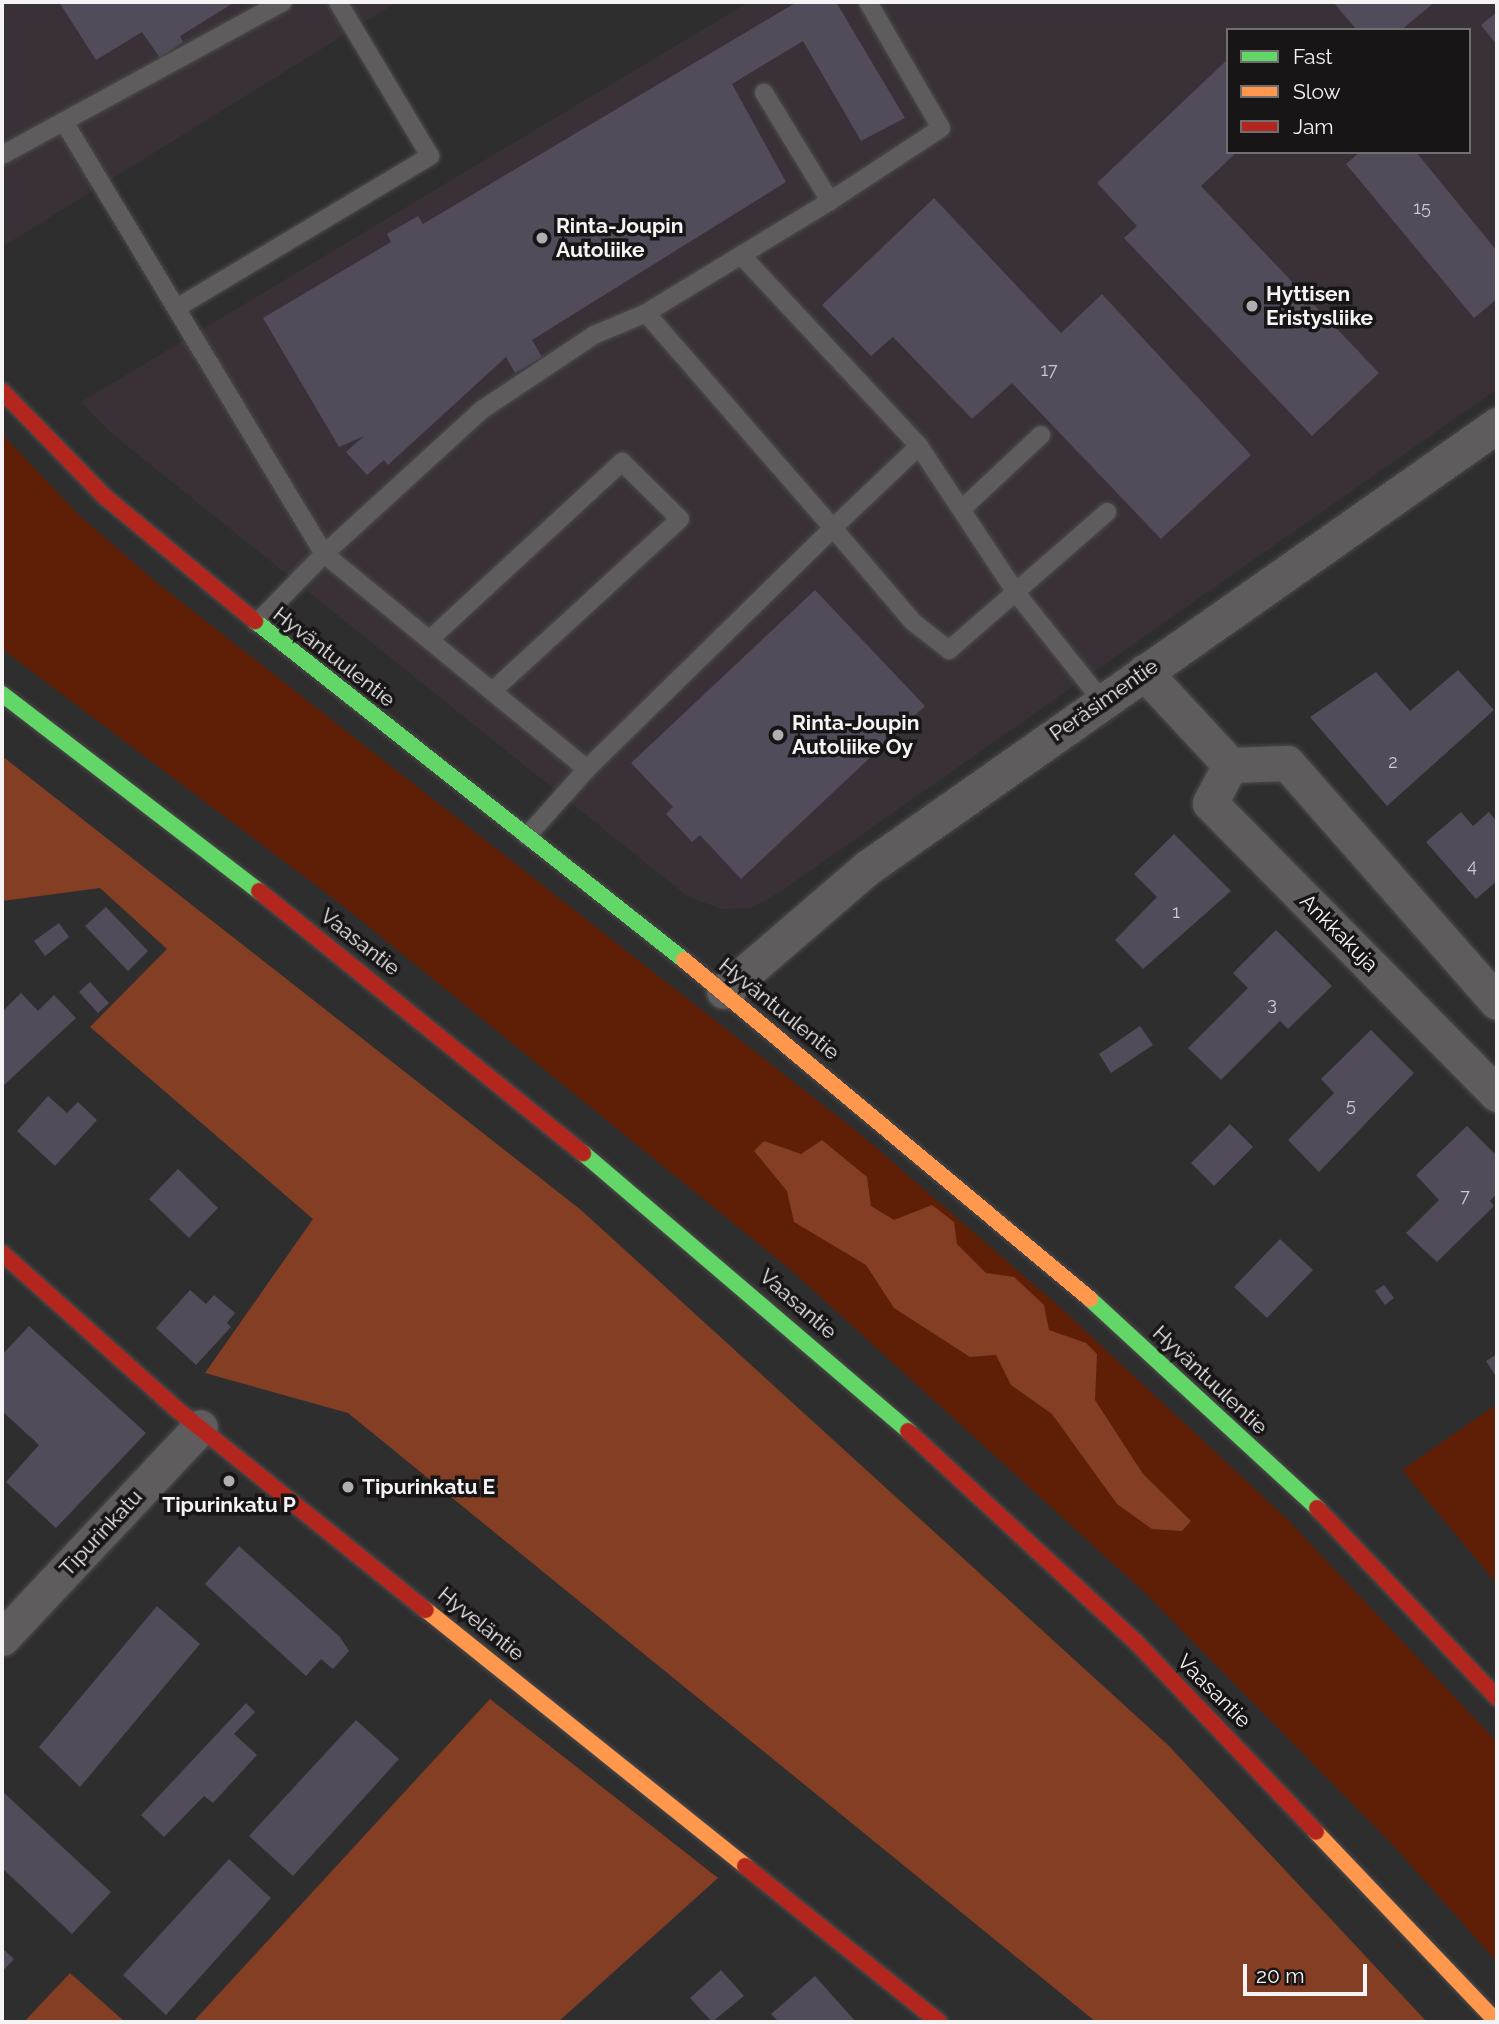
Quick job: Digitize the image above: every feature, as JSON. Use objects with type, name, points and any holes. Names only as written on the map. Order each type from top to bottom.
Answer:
[{"type":"street","name":"Hyväntuulentie","points":[[2,391],[105,497],[257,623],[724,991],[1127,1330],[1316,1507],[1497,1698]]},
{"type":"street","name":"Peräsimentie","points":[[724,991],[867,868],[1497,425]]},
{"type":"street","points":[[1144,672],[1230,765],[1287,763],[1497,1002]]},
{"type":"street","name":"Vaasantie","points":[[2,694],[413,1011],[844,1371],[1135,1641],[1497,2022]]},
{"type":"street","name":"Ankkakuja","points":[[1230,765],[1210,803],[1497,1094]]},
{"type":"street","name":"Hyveläntie","points":[[2,1253],[200,1427],[939,2022]]},
{"type":"street","name":"Tipurinkatu","points":[[2,1638],[200,1427]]},
{"type":"lane","points":[[2,155],[66,125],[283,2]]},
{"type":"lane","points":[[178,307],[430,156],[338,2]]},
{"type":"lane","points":[[257,623],[324,554],[483,409],[594,335],[646,313],[830,201],[941,128],[868,2]]},
{"type":"lane","points":[[764,93],[830,201]]},
{"type":"lane","points":[[66,125],[178,307],[324,554],[587,769]]},
{"type":"lane","points":[[740,255],[919,446],[963,508],[1017,594],[1102,701]]},
{"type":"lane","points":[[646,313],[913,622],[949,650],[1017,594],[1107,512]]},
{"type":"lane","points":[[963,508],[1041,435]]},
{"type":"lane","points":[[527,836],[587,769],[919,446]]},
{"type":"lane","points":[[429,640],[622,462],[680,519],[492,691]]},
{"type":"shaded area","points":[[2,2],[392,2],[394,4],[2,247]]},
{"type":"shaded area","points":[[749,2],[1497,2],[1497,389],[780,892],[751,908],[721,909],[687,896],[115,436],[81,402]]},
{"type":"shaded area","points":[[2,434],[81,517],[156,582],[865,1138],[1062,1309],[1288,1520],[1497,1742],[1497,1962],[1392,1844],[1143,1591],[792,1271],[342,905],[2,649]]},
{"type":"shaded area","points":[[2,756],[581,1210],[1168,1745],[1427,2022],[1096,2022],[348,1413],[205,1373],[313,1219],[90,1027],[167,949],[100,888],[2,901]]},
{"type":"shaded area","points":[[822,1140],[867,1177],[871,1206],[894,1220],[932,1205],[954,1222],[957,1244],[986,1273],[1014,1277],[1044,1305],[1049,1330],[1086,1343],[1097,1354],[1095,1400],[1143,1474],[1191,1521],[1182,1531],[1152,1529],[1117,1504],[1052,1414],[1011,1385],[996,1355],[970,1357],[894,1308],[866,1265],[794,1222],[787,1191],[754,1151],[764,1141],[801,1154]]},
{"type":"shaded area","points":[[1497,1404],[1497,1584],[1402,1470]]},
{"type":"shaded area","points":[[490,1699],[718,1878],[558,2022],[193,2022]]},
{"type":"shaded area","points":[[70,1973],[125,2022],[24,2022]]},
{"type":"building","points":[[59,2],[235,2],[180,36],[183,42],[160,58],[142,32],[96,60]]},
{"type":"building","name":"Rinta-Joupin Autoliike","points":[[797,2],[836,2],[905,118],[861,141],[803,41],[732,84],[786,182],[532,340],[542,357],[515,373],[506,357],[388,465],[384,460],[367,475],[346,452],[364,436],[339,447],[263,318],[391,242],[387,234],[418,216],[423,224]]},
{"type":"building","points":[[1333,2],[1435,2],[1403,28],[1355,28]]},
{"type":"building","points":[[1497,12],[1497,45],[1481,25]]},
{"type":"building","name":"Hyttisen Eristysliike","points":[[1226,61],[1226,154],[1235,154],[1201,186],[1379,373],[1312,436],[1124,238],[1137,226],[1097,183]]},
{"type":"building","points":[[1358,154],[1418,154],[1497,251],[1497,299],[1474,318],[1346,164]]},
{"type":"building","points":[[934,198],[1061,333],[1102,294],[1251,455],[1161,539],[1012,383],[972,419],[893,337],[871,356],[822,305]]},
{"type":"building","name":"Rinta-Joupin Autoliike Oy","points":[[815,590],[925,706],[741,879],[700,835],[692,842],[666,814],[673,807],[631,763]]},
{"type":"building","points":[[1458,670],[1494,710],[1387,806],[1310,717],[1376,672],[1410,711]]},
{"type":"building","points":[[1461,812],[1473,826],[1489,812],[1497,822],[1497,881],[1476,899],[1426,842]]},
{"type":"building","points":[[1174,834],[1231,891],[1143,969],[1115,940],[1157,897],[1134,874]]},
{"type":"building","points":[[106,907],[148,951],[128,971],[85,926]]},
{"type":"building","points":[[59,923],[69,937],[45,956],[34,941]]},
{"type":"building","points":[[1276,930],[1332,986],[1288,1029],[1280,1021],[1221,1080],[1188,1048],[1248,988],[1233,973]]},
{"type":"building","points":[[90,982],[109,1003],[98,1013],[79,992]]},
{"type":"building","points":[[21,993],[38,1011],[54,995],[76,1018],[2,1087],[2,1012]]},
{"type":"building","points":[[1140,1026],[1153,1045],[1111,1073],[1099,1054]]},
{"type":"building","points":[[1371,1030],[1414,1073],[1319,1172],[1288,1140],[1334,1093],[1321,1079]]},
{"type":"building","points":[[48,1096],[67,1113],[78,1102],[97,1120],[55,1166],[17,1131]]},
{"type":"building","points":[[1230,1124],[1253,1147],[1214,1186],[1191,1163]]},
{"type":"building","points":[[1467,1126],[1497,1156],[1497,1193],[1490,1201],[1494,1206],[1437,1262],[1406,1233],[1439,1200],[1416,1175]]},
{"type":"building","points":[[178,1169],[218,1208],[189,1238],[149,1199]]},
{"type":"building","points":[[1280,1239],[1313,1270],[1267,1318],[1234,1287]]},
{"type":"building","points":[[1384,1285],[1394,1298],[1385,1305],[1375,1291]]},
{"type":"building","points":[[190,1290],[206,1304],[214,1295],[235,1313],[227,1323],[231,1327],[196,1365],[156,1328]]},
{"type":"building","points":[[29,1326],[146,1433],[56,1528],[6,1482],[39,1445],[2,1411],[2,1355]]},
{"type":"building","points":[[1497,1354],[1497,1378],[1486,1361]]},
{"type":"building","points":[[239,1546],[340,1637],[349,1651],[333,1669],[321,1659],[306,1676],[205,1584]]},
{"type":"building","points":[[157,1606],[200,1644],[80,1787],[39,1747]]},
{"type":"building","points":[[246,1703],[255,1712],[234,1734],[257,1755],[213,1803],[204,1796],[164,1837],[141,1815]]},
{"type":"building","points":[[356,1720],[399,1759],[293,1876],[249,1836]]},
{"type":"building","points":[[2,1791],[111,1892],[72,1934],[2,1868]]},
{"type":"building","points":[[229,1859],[271,1898],[166,2015],[123,1975]]},
{"type":"building","points":[[2,1948],[14,1959],[2,1972]]},
{"type":"building","points":[[721,1970],[744,1996],[712,2022],[690,1998]]},
{"type":"building","points":[[815,1976],[856,2022],[779,2022],[771,2014]]},
{"type":"traffic: fast","points":[[255,621],[684,960]]},
{"type":"traffic: fast","points":[[2,694],[259,891]]},
{"type":"traffic: fast","points":[[583,1153],[908,1431]]},
{"type":"traffic: fast","points":[[1090,1299],[1317,1508]]},
{"type":"traffic: slow","points":[[684,960],[1090,1299]]},
{"type":"traffic: slow","points":[[426,1610],[745,1866]]},
{"type":"traffic: slow","points":[[1316,1832],[1497,2022]]},
{"type":"traffic: jam","points":[[2,391],[105,497],[255,621]]},
{"type":"traffic: jam","points":[[259,891],[583,1153]]},
{"type":"traffic: jam","points":[[2,1253],[179,1411],[426,1610]]},
{"type":"traffic: jam","points":[[908,1431],[1135,1641],[1316,1832]]},
{"type":"traffic: jam","points":[[1317,1508],[1497,1698]]},
{"type":"traffic: jam","points":[[745,1866],[939,2022]]},
{"type":"place","name":"Rinta-Joupin Autoliike","points":[[542,238]]},
{"type":"place","name":"Hyttisen Eristysliike","points":[[1252,306]]},
{"type":"place","name":"Rinta-Joupin Autoliike Oy","points":[[778,735]]},
{"type":"place","name":"Tipurinkatu P","points":[[229,1481]]},
{"type":"place","name":"Tipurinkatu E","points":[[348,1487]]}]
